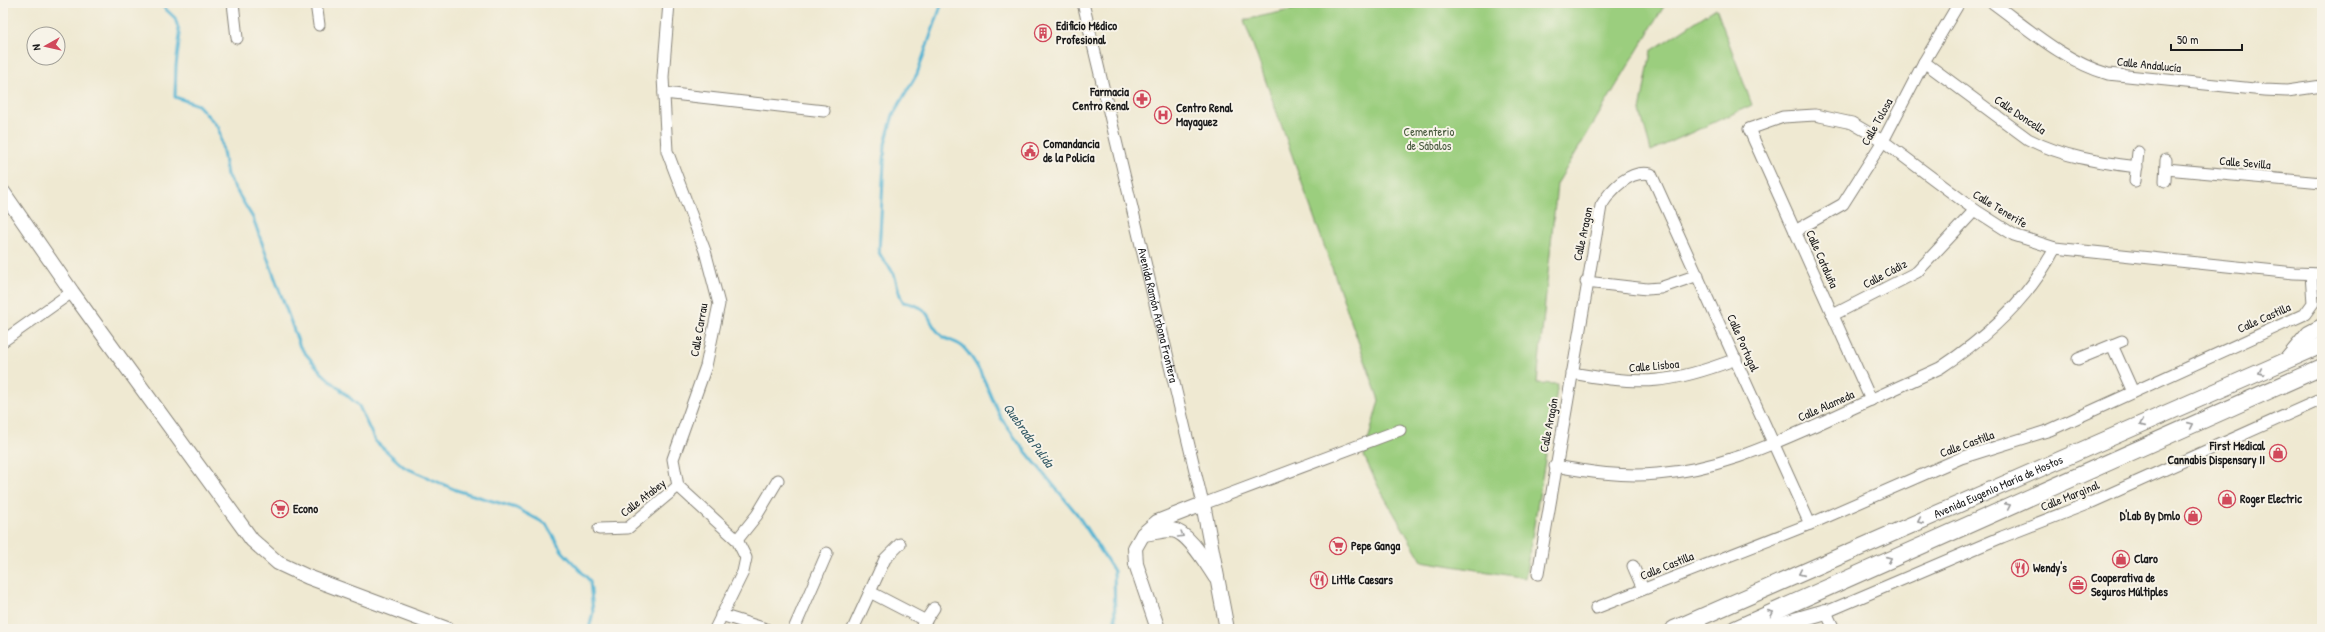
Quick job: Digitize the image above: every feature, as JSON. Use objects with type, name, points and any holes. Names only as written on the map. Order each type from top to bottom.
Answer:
[{"type":"highway","points":[[2287,360],[2309,334],[2322,327]]},
{"type":"highway","name":"Avenida Eugenio María de Hostos","points":[[1674,629],[2322,345]]},
{"type":"highway","name":"Avenida Eugenio María de Hostos","points":[[1735,629],[2322,367]]},
{"type":"highway","points":[[1766,629],[1826,612]]},
{"type":"main road","points":[[3,192],[72,292],[248,534],[262,549],[278,563],[308,577],[447,629]]},
{"type":"main road","points":[[1158,629],[1136,564],[1135,548],[1143,534],[1157,522],[1202,504]]},
{"type":"main road","name":"Avenida Ramón Arbona Frontera","points":[[1202,504],[1219,582],[1227,629]]},
{"type":"main road","points":[[1143,534],[1171,530],[1179,532],[1190,542],[1219,582]]},
{"type":"street","points":[[233,3],[237,38]]},
{"type":"street","points":[[316,3],[319,25]]},
{"type":"street","name":"Calle Carrau","points":[[669,3],[664,93],[666,151],[705,251],[719,304],[706,366],[673,459],[678,486]]},
{"type":"street","name":"Avenida Ramón Arbona Frontera","points":[[1083,3],[1202,504]]},
{"type":"street","name":"Calle Tolosa","points":[[1795,230],[1843,204],[1883,141],[1924,62],[1959,3]]},
{"type":"street","name":"Calle Andalucía","points":[[1994,3],[2069,58],[2089,68],[2108,74],[2264,90],[2287,91],[2322,86]]},
{"type":"street","name":"Calle Doncella","points":[[1924,62],[2028,139],[2044,147],[2065,155],[2087,160],[2137,166]]},
{"type":"street","points":[[664,93],[824,111]]},
{"type":"street","name":"Calle Tenerife","points":[[1749,129],[1783,117],[1815,115],[1852,123],[1883,141],[1975,210],[2014,235],[2055,248],[2311,274]]},
{"type":"street","name":"Calle Cataluña","points":[[1749,129],[1871,400]]},
{"type":"street","points":[[2135,181],[2138,152]]},
{"type":"street","name":"Calle Sevilla","points":[[2166,170],[2322,183]]},
{"type":"street","name":"Calle Aragon","points":[[1586,282],[1601,206],[1605,199],[1616,185],[1642,172],[1651,174]]},
{"type":"street","name":"Calle Portugal","points":[[1651,174],[1810,524]]},
{"type":"street","name":"Calle Cádiz","points":[[1833,315],[1917,272],[1975,210]]},
{"type":"street","name":"Calle Alameda","points":[[1555,466],[1606,474],[1664,473],[1726,462],[1774,443],[1940,368],[1979,341],[2026,292],[2044,270],[2055,248]]},
{"type":"street","points":[[2311,274],[2322,274]]},
{"type":"street","name":"Calle Castilla","points":[[1596,608],[1810,524],[1961,458],[2050,430],[2305,314],[2313,303],[2311,274]]},
{"type":"street","points":[[1586,282],[1647,289],[1660,288],[1698,275]]},
{"type":"street","name":"Calle Aragón","points":[[1538,574],[1586,282]]},
{"type":"street","points":[[3,341],[72,292]]},
{"type":"street","points":[[2078,359],[2117,342],[2133,392]]},
{"type":"street","name":"Calle Lisboa","points":[[1572,373],[1621,382],[1650,382],[1698,374],[1736,359]]},
{"type":"street","name":"Calle Marginal","points":[[1826,612],[2002,537],[2092,502],[2322,398]]},
{"type":"street","points":[[1202,504],[1400,430]]},
{"type":"street","points":[[737,540],[757,515],[778,480]]},
{"type":"street","points":[[678,486],[737,540],[746,558],[743,572],[714,629]]},
{"type":"street","name":"Calle Atabey","points":[[599,529],[628,528],[678,486]]},
{"type":"street","points":[[853,629],[885,559],[900,544]]},
{"type":"street","points":[[794,629],[827,553]]},
{"type":"street","points":[[1633,566],[1643,589]]},
{"type":"street","points":[[870,592],[923,625],[934,608]]},
{"type":"street","points":[[1826,612],[1834,629]]},
{"type":"street","points":[[721,615],[766,629]]},
{"type":"green space","name":"Cementerio de Sábalos","points":[[1323,3],[1666,3],[1557,184],[1537,383],[1558,384],[1525,578],[1422,561],[1379,488],[1364,456],[1379,400],[1244,20]]},
{"type":"green space","points":[[1716,8],[1752,105],[1651,151],[1640,111],[1651,51]]},
{"type":"waterway","points":[[159,3],[175,18],[180,34],[176,66],[175,97],[198,105],[219,128],[227,175],[253,218],[300,347],[322,373],[359,406],[375,441],[404,467],[456,490],[516,508],[546,524],[562,551],[590,581],[593,612],[589,629]]},
{"type":"waterway","name":"Quebrada Pulida","points":[[942,3],[917,74],[893,115],[885,144],[879,252],[894,275],[903,302],[925,311],[933,325],[942,336],[962,346],[976,364],[1001,418],[1018,442],[1077,514],[1114,571],[1115,618],[1118,629]]},
{"type":"place","name":"Edificio Médico Profesional","points":[[1043,33]]},
{"type":"place","name":"Farmacia Centro Renal","points":[[1142,99]]},
{"type":"place","name":"Centro Renal Mayaguez","points":[[1163,115]]},
{"type":"place","name":"Comandancia de la Policía","points":[[1030,151]]},
{"type":"place","name":"First Medical Cannabis Dispensary II","points":[[2278,453]]},
{"type":"place","name":"Roger Electric","points":[[2227,499]]},
{"type":"place","name":"Econo","points":[[280,509]]},
{"type":"place","name":"D'Lab By Dmlo","points":[[2193,516]]},
{"type":"place","name":"Pepe Ganga","points":[[1338,546]]},
{"type":"place","name":"Claro","points":[[2121,559]]},
{"type":"place","name":"Wendy's","points":[[2020,568]]},
{"type":"place","name":"Little Caesars","points":[[1319,580]]},
{"type":"place","name":"Cooperativa de Seguros Múltiples","points":[[2078,585]]}]
